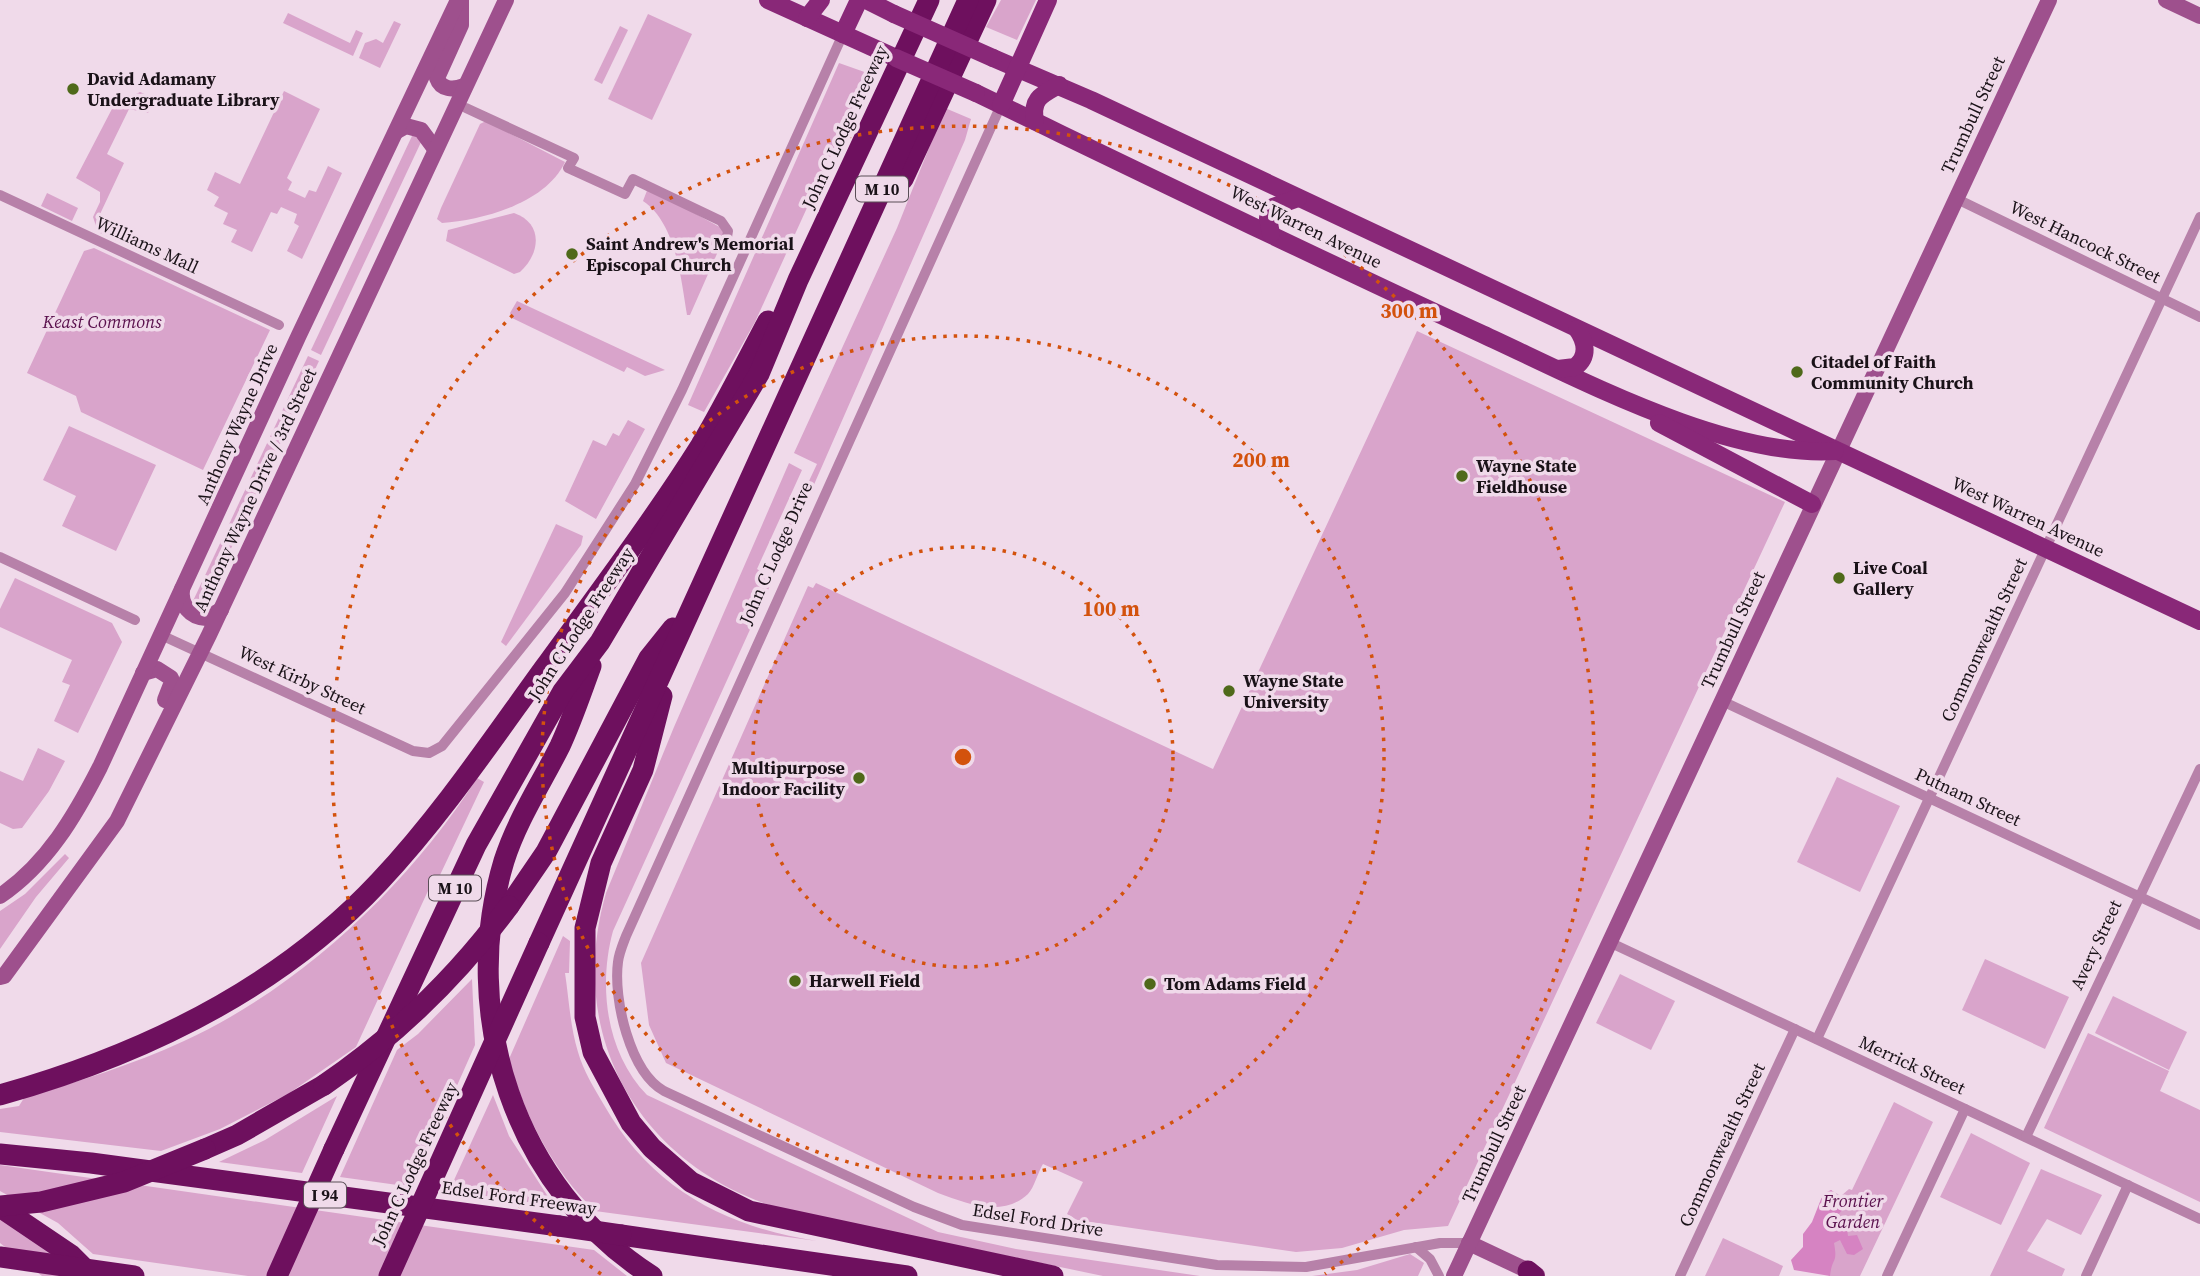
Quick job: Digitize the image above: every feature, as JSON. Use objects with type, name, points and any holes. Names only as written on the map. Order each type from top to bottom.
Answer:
[{"type":"highway","name":"John C Lodge Freeway","points":[[277,1276],[475,845],[563,691],[600,642],[759,374],[798,279],[929,0]]},
{"type":"highway","name":"John C Lodge Freeway","points":[[389,1276],[968,0]]},
{"type":"highway","points":[[797,377],[831,337],[986,0]]},
{"type":"highway","points":[[0,1095],[86,1068],[173,1032],[215,1010],[303,950],[378,883],[452,795],[606,584],[701,444],[776,306],[798,279]]},
{"type":"highway","points":[[0,1207],[41,1202],[124,1182],[237,1135],[295,1103],[353,1065],[435,996],[481,944],[546,852],[649,658],[696,597]]},
{"type":"highway","points":[[677,637],[643,771],[601,863],[585,928],[585,1017],[593,1052],[616,1100],[652,1148],[691,1182],[748,1211],[1053,1276]]},
{"type":"highway","points":[[600,642],[561,743],[505,858],[491,919],[487,989],[502,1076],[534,1150],[578,1212],[630,1261],[652,1276]]},
{"type":"highway","name":"Edsel Ford Freeway","points":[[0,1154],[91,1163],[907,1276]]},
{"type":"highway","points":[[0,1207],[71,1255],[92,1276]]},
{"type":"highway","points":[[0,1257],[134,1276]]},
{"type":"main road","name":"West Warren Avenue","points":[[768,0],[976,93],[1577,377],[1718,434],[1808,453],[1838,451]]},
{"type":"main road","points":[[807,18],[821,0]]},
{"type":"main road","points":[[844,34],[859,0]]},
{"type":"main road","name":"West Warren Avenue","points":[[866,0],[1059,85],[2200,621]]},
{"type":"main road","name":"John C Lodge Drive","points":[[1001,105],[1048,0]]},
{"type":"main road","points":[[1035,121],[1037,97],[1059,85]]},
{"type":"main road","points":[[1271,234],[1268,218],[1273,207],[1298,198]]},
{"type":"main road","points":[[1559,369],[1575,367],[1583,358],[1584,344],[1577,329]]},
{"type":"main road","points":[[1577,377],[1586,386],[1812,504]]},
{"type":"street","points":[[459,0],[461,25],[437,78],[442,86],[450,89],[464,86]]},
{"type":"street","name":"Anthony Wayne Drive","points":[[0,896],[43,858],[80,805],[459,0]]},
{"type":"street","name":"Anthony Wayne Drive / 3rd Street","points":[[2,976],[112,829],[201,653],[506,0]]},
{"type":"street","name":"Trumbull Street","points":[[1454,1276],[2049,0]]},
{"type":"street","points":[[2166,0],[2200,16]]},
{"type":"street","name":"West Kirby Street","points":[[160,635],[413,751],[429,753],[442,746],[548,615],[601,540],[635,484],[682,390],[844,34]]},
{"type":"street","name":"John C Lodge Drive","points":[[638,1064],[629,1040],[618,987],[618,960],[626,936],[1001,105]]},
{"type":"street","points":[[466,108],[574,158],[568,168],[625,194],[633,179],[721,221],[728,231],[727,237]]},
{"type":"street","points":[[397,131],[406,126],[421,130],[435,149]]},
{"type":"street","name":"Williams Mall","points":[[0,195],[279,325]]},
{"type":"street","name":"West Hancock Street","points":[[1955,198],[2200,317]]},
{"type":"street","name":"Commonwealth Street","points":[[1817,1039],[2200,217]]},
{"type":"street","points":[[0,557],[135,620]]},
{"type":"street","points":[[183,587],[183,602],[194,616],[206,618],[221,610]]},
{"type":"street","points":[[143,673],[157,669],[165,672],[172,682],[144,746],[145,765]]},
{"type":"street","name":"Putnam Street","points":[[1722,701],[2200,925]]},
{"type":"street","name":"Avery Street","points":[[2026,1137],[2200,769]]},
{"type":"street","name":"Merrick Street","points":[[1609,942],[2200,1219]]},
{"type":"street","name":"Commonwealth Street","points":[[1680,1276],[1795,1029]]},
{"type":"street","name":"Edsel Ford Drive","points":[[638,1064],[650,1080],[664,1091],[926,1212],[962,1225],[1217,1265],[1306,1268],[1440,1243],[1469,1243]]},
{"type":"street","points":[[1887,1276],[1965,1109]]},
{"type":"street","points":[[2085,1276],[2128,1185]]},
{"type":"street","points":[[1469,1243],[1534,1274]]},
{"type":"street","points":[[1416,1247],[1430,1259],[1439,1276]]},
{"type":"green space","points":[[1001,0],[1036,0],[1017,40],[986,27]]},
{"type":"green space","points":[[288,13],[350,43],[356,30],[363,33],[353,56],[283,23]]},
{"type":"green space","points":[[648,14],[692,34],[652,120],[608,99]]},
{"type":"green space","points":[[394,21],[401,24],[380,68],[359,58],[365,43],[376,39],[383,43]]},
{"type":"green space","points":[[620,26],[628,30],[602,84],[594,80]]},
{"type":"green space","points":[[839,63],[873,75],[862,87],[755,322],[704,412],[688,405]]},
{"type":"green space","points":[[284,91],[320,109],[287,178],[292,182],[288,190],[305,198],[309,190],[316,192],[328,166],[342,173],[302,259],[287,251],[299,226],[294,223],[297,214],[281,207],[277,214],[271,212],[252,252],[231,242],[237,230],[223,224],[228,213],[214,206],[219,197],[207,190],[215,172],[240,184]]},
{"type":"green space","points":[[140,92],[154,98],[148,113],[129,109],[107,154],[124,163],[99,221],[159,252],[155,259],[98,232],[93,217],[100,202],[100,192],[76,178],[114,105]]},
{"type":"green space","points":[[945,108],[971,119],[965,140],[777,569],[769,566],[817,464],[794,453],[897,228]]},
{"type":"green space","points":[[486,121],[565,162],[556,176],[529,199],[476,218],[442,223],[437,219],[441,208],[480,124]]},
{"type":"green space","points":[[412,136],[422,140],[321,355],[311,350]]},
{"type":"green space","points":[[648,188],[727,231],[690,315],[687,315],[670,237],[654,211],[643,201]]},
{"type":"green space","points":[[47,193],[78,208],[72,221],[41,206]]},
{"type":"green space","points":[[514,213],[530,224],[536,239],[532,256],[520,272],[514,274],[446,241],[448,230]]},
{"type":"green space","name":"Keast Commons","points":[[94,248],[270,330],[203,470],[81,412],[76,396],[27,373],[84,251]]},
{"type":"green space","points":[[517,301],[665,370],[645,376],[627,367],[624,372],[512,318],[510,313]]},
{"type":"green space","name":"Wayne State University","points":[[1417,331],[1785,502],[1448,1226],[1404,1230],[1342,1248],[1296,1252],[1077,1220],[1067,1214],[1083,1182],[1043,1164],[1028,1194],[1007,1206],[984,1207],[938,1193],[666,1063],[649,1025],[641,963],[808,586],[813,588],[816,583],[1213,769]]},
{"type":"green space","points":[[308,356],[319,361],[204,606],[196,605],[193,601]]},
{"type":"green space","points":[[628,420],[645,429],[596,519],[565,501],[593,440],[606,446],[613,433],[619,436]]},
{"type":"green space","points":[[69,426],[156,465],[116,551],[62,526],[76,496],[43,480]]},
{"type":"green space","points":[[789,463],[802,470],[757,569],[773,579],[613,931],[608,952],[606,996],[614,1039],[622,1059],[647,1095],[938,1232],[1016,1249],[1200,1276],[1103,1276],[778,1208],[729,1188],[686,1160],[651,1126],[624,1087],[605,1043],[596,996],[596,945],[606,893],[674,727]]},
{"type":"green space","points":[[556,524],[583,536],[581,545],[506,646],[501,642]]},
{"type":"green space","points":[[15,578],[112,623],[122,642],[78,733],[54,721],[70,685],[62,682],[72,660],[0,627],[0,609]]},
{"type":"green space","points":[[38,748],[65,761],[49,791],[22,828],[13,829],[0,823],[0,771],[23,781]]},
{"type":"green space","points":[[1837,777],[1900,806],[1860,892],[1797,862]]},
{"type":"green space","points":[[477,778],[484,782],[440,875],[433,880],[356,1047],[288,1094],[220,1129],[161,1151],[0,1132],[0,1109],[19,1106],[24,1098],[125,1065],[184,1041],[269,993],[310,963],[348,930],[419,857]]},
{"type":"green space","points":[[65,854],[69,858],[36,897],[0,949],[0,911],[25,894]]},
{"type":"green space","points":[[563,936],[570,941],[569,973],[565,973],[578,1052],[593,1086],[623,1134],[644,1159],[668,1181],[694,1199],[752,1226],[817,1241],[595,1211],[580,1195],[542,1141],[523,1101],[509,1059]]},
{"type":"green space","points":[[1985,959],[2069,997],[2045,1049],[1962,1010]]},
{"type":"green space","points":[[1620,974],[1675,1001],[1651,1050],[1596,1023]]},
{"type":"green space","points":[[472,979],[475,1045],[412,1187],[340,1177],[397,1050],[418,1034]]},
{"type":"green space","points":[[2113,996],[2187,1032],[2169,1070],[2095,1033]]},
{"type":"green space","points":[[2088,1033],[2169,1071],[2160,1091],[2200,1110],[2200,1202],[2044,1128]]},
{"type":"green space","points":[[493,1095],[509,1136],[554,1206],[449,1191]]},
{"type":"green space","points":[[337,1096],[302,1173],[219,1162],[265,1140]]},
{"type":"green space","name":"Frontier Garden","points":[[1894,1102],[1933,1122],[1860,1276],[1830,1276],[1799,1261],[1831,1190],[1841,1196],[1849,1189],[1852,1190]]},
{"type":"green space","points":[[1971,1133],[2030,1163],[2001,1225],[1940,1197]]},
{"type":"green space","points":[[0,1165],[594,1250],[627,1276],[248,1276],[93,1254],[58,1223],[0,1191]]},
{"type":"green space","points":[[2041,1169],[2102,1195],[2081,1235],[2047,1219],[2027,1251],[2065,1269],[2062,1276],[1990,1276]]},
{"type":"green space","points":[[0,1218],[34,1239],[79,1276],[42,1276],[0,1243]]},
{"type":"green space","points":[[1723,1238],[1783,1266],[1779,1276],[1705,1276]]},
{"type":"green space","points":[[1410,1254],[1424,1263],[1418,1276],[1312,1276],[1357,1270]]},
{"type":"shaded area","points":[[1831,1190],[1837,1195],[1843,1209],[1838,1215],[1840,1229],[1847,1229],[1848,1236],[1857,1235],[1863,1249],[1854,1255],[1847,1254],[1840,1240],[1834,1243],[1835,1258],[1830,1276],[1794,1270],[1791,1260],[1803,1247],[1803,1234],[1812,1222],[1823,1194]]},
{"type":"place","name":"David Adamany Undergraduate Library","points":[[73,89]]},
{"type":"place","name":"Saint Andrew's Memorial Episcopal Church","points":[[572,254]]},
{"type":"place","name":"Citadel of Faith Community Church","points":[[1797,372]]},
{"type":"place","name":"Wayne State Fieldhouse","points":[[1462,476]]},
{"type":"place","name":"Live Coal Gallery","points":[[1839,578]]},
{"type":"place","name":"Wayne State University","points":[[1229,691]]},
{"type":"place","name":"Multipurpose Indoor Facility","points":[[859,778]]},
{"type":"place","name":"Harwell Field","points":[[795,981]]},
{"type":"place","name":"Tom Adams Field","points":[[1150,984]]}]
